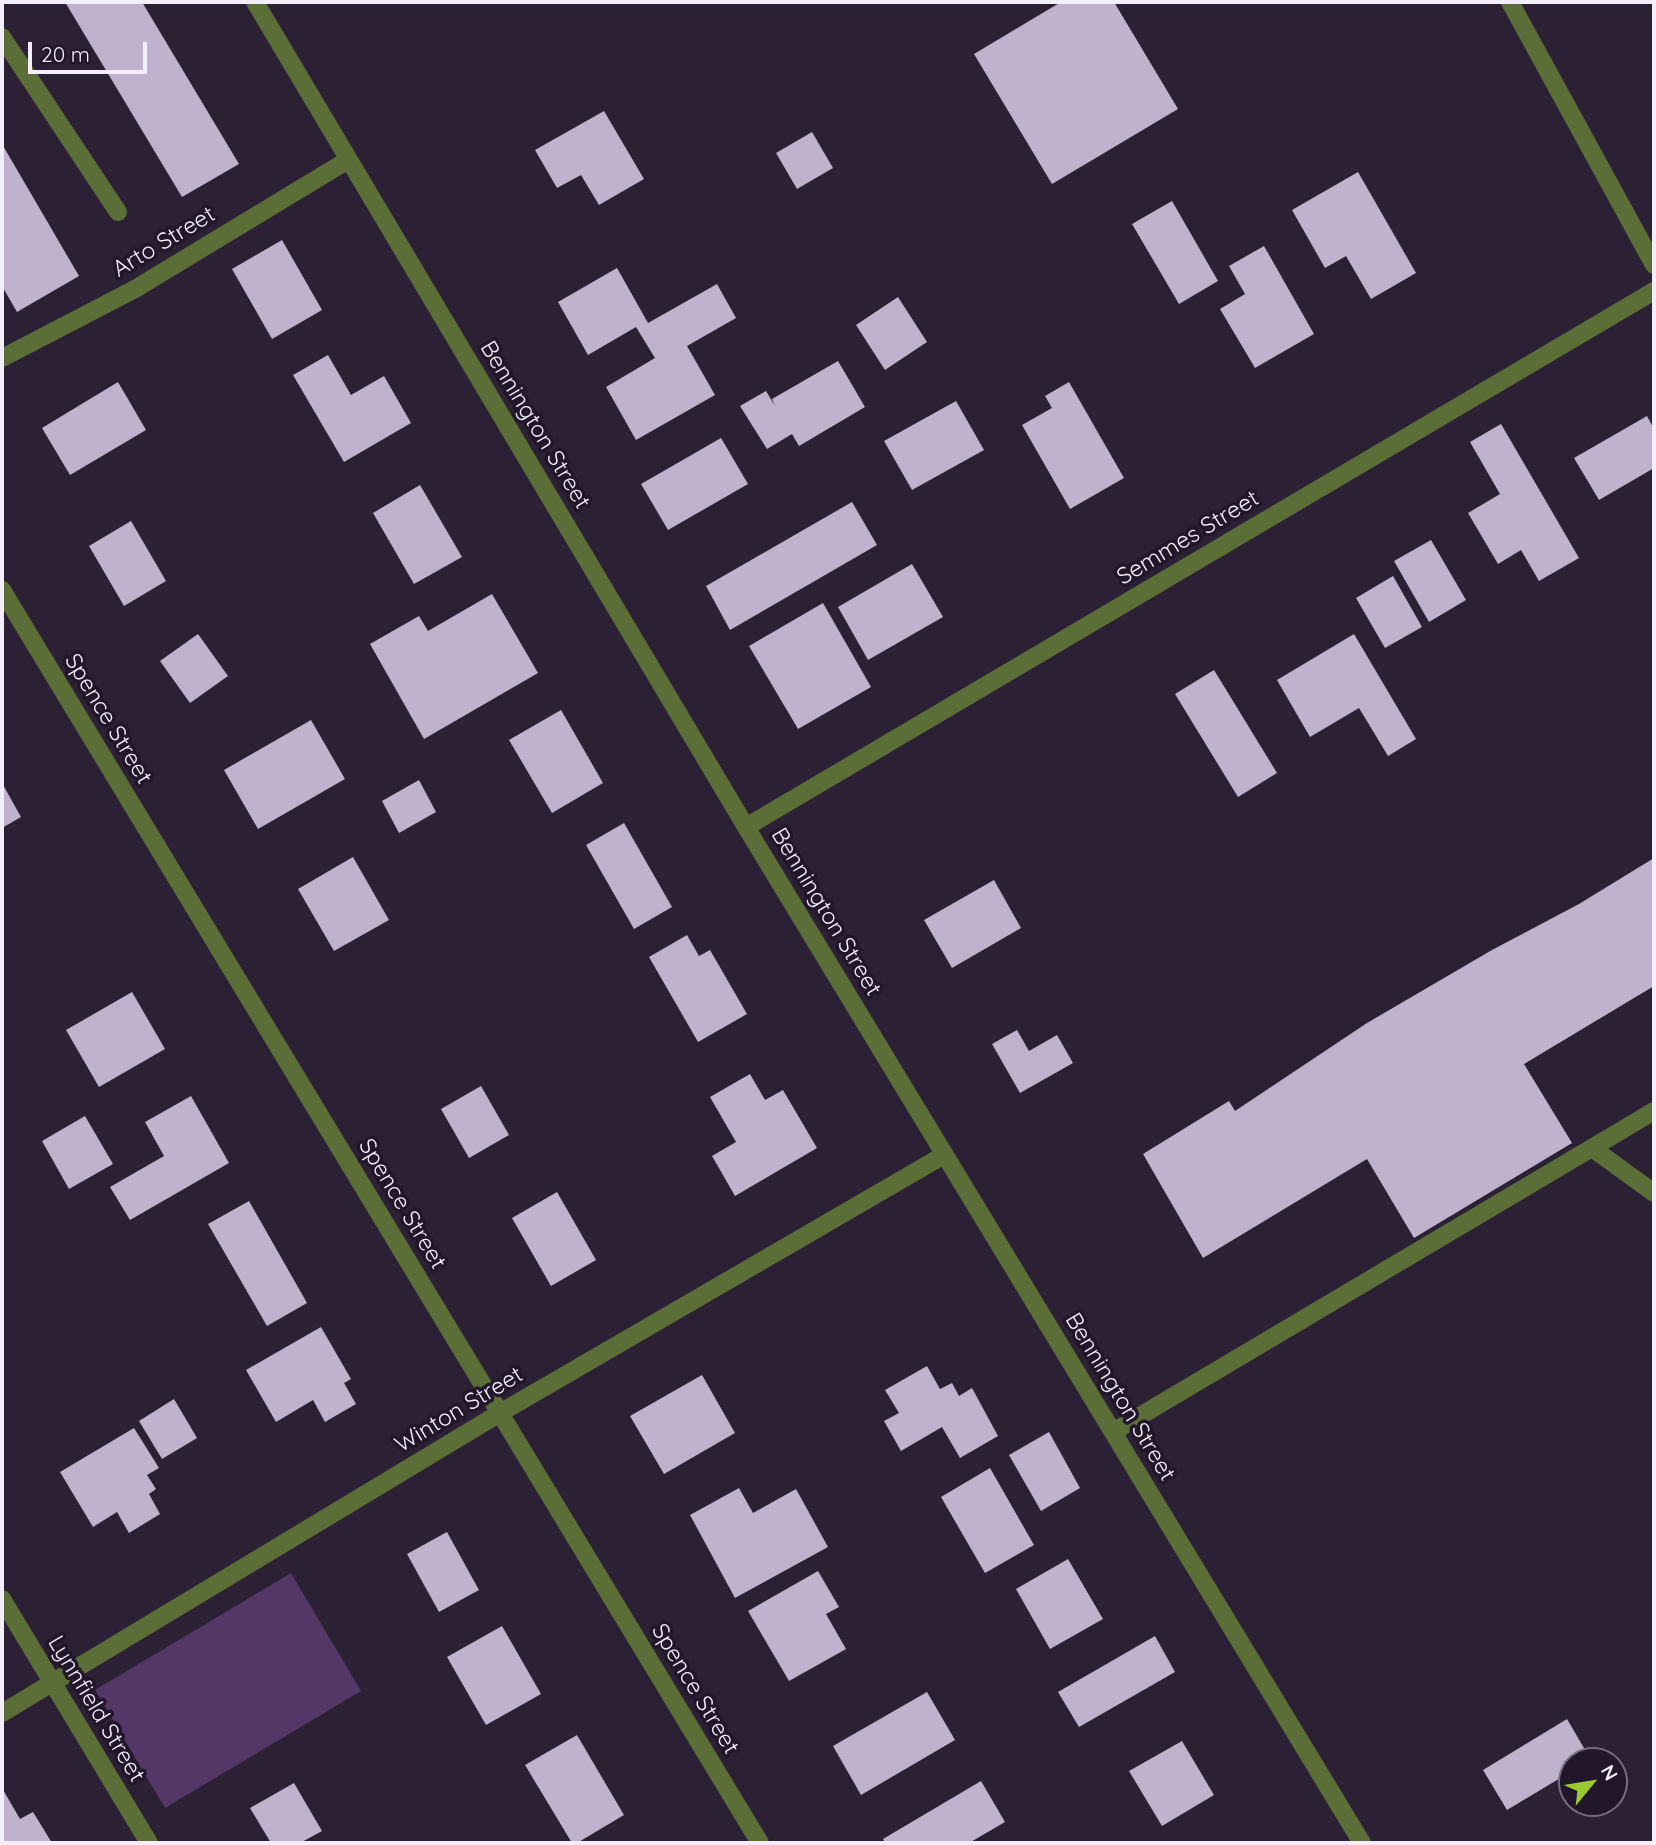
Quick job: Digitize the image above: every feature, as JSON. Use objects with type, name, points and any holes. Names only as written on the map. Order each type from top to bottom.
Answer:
[{"type":"street","name":"Bennington Street","points":[[255,2],[746,827],[1362,1843]]},
{"type":"street","points":[[1510,2],[1654,265]]},
{"type":"street","points":[[2,37],[118,212]]},
{"type":"street","name":"Arto Street","points":[[2,359],[135,289],[348,160]]},
{"type":"street","name":"Semmes Street","points":[[746,827],[1654,291]]},
{"type":"street","name":"Spence Street","points":[[2,590],[760,1843]]},
{"type":"street","points":[[1113,1432],[1654,1111]]},
{"type":"street","points":[[1592,1148],[1654,1193]]},
{"type":"street","name":"Winton Street","points":[[2,1713],[500,1413],[944,1155]]},
{"type":"street","name":"Lynnfield Street","points":[[2,1599],[149,1843]]},
{"type":"shaded area","points":[[291,1573],[361,1691],[165,1808],[95,1690]]},
{"type":"building","points":[[65,2],[142,2],[239,164],[182,197]]},
{"type":"building","points":[[1061,2],[1114,2],[1178,109],[1052,184],[974,54]]},
{"type":"building","points":[[604,111],[644,179],[599,205],[581,175],[557,188],[535,150]]},
{"type":"building","points":[[812,132],[833,168],[797,189],[776,153]]},
{"type":"building","points":[[2,144],[79,276],[17,312],[2,286]]},
{"type":"building","points":[[1358,172],[1416,273],[1371,299],[1346,256],[1325,268],[1292,210]]},
{"type":"building","points":[[1172,201],[1218,281],[1179,304],[1132,224]]},
{"type":"building","points":[[282,240],[322,310],[272,339],[232,269]]},
{"type":"building","points":[[1264,246],[1314,334],[1255,368],[1220,309],[1245,294],[1229,266]]},
{"type":"building","points":[[617,268],[648,323],[717,284],[736,318],[687,346],[715,395],[636,440],[606,387],[655,358],[636,327],[588,355],[558,302]]},
{"type":"building","points":[[898,297],[927,342],[885,370],[856,325]]},
{"type":"building","points":[[328,355],[351,395],[384,376],[411,423],[344,462],[293,375]]},
{"type":"building","points":[[838,361],[865,407],[799,446],[792,434],[767,449],[740,406],[766,391],[775,406],[772,399]]},
{"type":"building","points":[[118,382],[146,430],[70,475],[42,428]]},
{"type":"building","points":[[1069,382],[1124,478],[1070,509],[1022,425],[1052,408],[1045,396]]},
{"type":"building","points":[[956,401],[984,450],[912,490],[884,441]]},
{"type":"building","points":[[1647,416],[1654,429],[1654,468],[1599,500],[1574,458]]},
{"type":"building","points":[[1501,424],[1579,558],[1539,581],[1521,550],[1498,564],[1468,513],[1500,494],[1470,442]]},
{"type":"building","points":[[721,438],[748,484],[668,530],[641,484]]},
{"type":"building","points":[[420,485],[462,557],[414,584],[373,513]]},
{"type":"building","points":[[852,502],[877,545],[730,630],[706,586]]},
{"type":"building","points":[[131,521],[166,581],[124,606],[89,546]]},
{"type":"building","points":[[1431,540],[1466,600],[1429,622],[1394,561]]},
{"type":"building","points":[[912,564],[943,617],[868,660],[838,607]]},
{"type":"building","points":[[1393,576],[1422,627],[1385,648],[1356,598]]},
{"type":"building","points":[[492,594],[538,673],[424,739],[370,644],[419,616],[428,631]]},
{"type":"building","points":[[823,603],[871,687],[798,729],[749,646]]},
{"type":"building","points":[[198,634],[228,676],[190,703],[160,661]]},
{"type":"building","points":[[1354,634],[1416,739],[1388,756],[1359,708],[1310,737],[1277,680]]},
{"type":"building","points":[[1214,670],[1277,773],[1238,797],[1175,694]]},
{"type":"building","points":[[561,710],[603,783],[552,813],[509,740]]},
{"type":"building","points":[[311,720],[345,779],[258,829],[224,770]]},
{"type":"building","points":[[419,780],[436,812],[399,833],[382,801]]},
{"type":"building","points":[[2,783],[21,817],[2,828]]},
{"type":"building","points":[[624,823],[672,907],[634,929],[586,845]]},
{"type":"building","points":[[353,857],[389,920],[334,951],[298,889]]},
{"type":"building","points":[[1654,858],[1654,986],[1524,1064],[1572,1143],[1414,1238],[1367,1159],[1203,1258],[1143,1154],[1229,1101],[1235,1111],[1367,1023],[1492,950],[1579,904]]},
{"type":"building","points":[[994,880],[1021,928],[952,968],[924,920]]},
{"type":"building","points":[[687,935],[699,956],[710,950],[747,1014],[698,1042],[649,957]]},
{"type":"building","points":[[132,992],[165,1049],[99,1087],[66,1030]]},
{"type":"building","points":[[1017,1030],[1029,1051],[1057,1035],[1073,1063],[1020,1093],[992,1044]]},
{"type":"building","points":[[750,1074],[765,1100],[783,1090],[817,1148],[735,1196],[712,1156],[736,1142],[710,1097]]},
{"type":"building","points":[[481,1086],[509,1135],[469,1158],[441,1109]]},
{"type":"building","points":[[191,1096],[229,1163],[130,1220],[110,1187],[164,1156],[145,1122]]},
{"type":"building","points":[[85,1116],[113,1164],[69,1189],[42,1141]]},
{"type":"building","points":[[557,1192],[596,1260],[551,1286],[512,1218]]},
{"type":"building","points":[[249,1201],[307,1303],[267,1326],[208,1224]]},
{"type":"building","points":[[321,1327],[351,1379],[344,1383],[356,1404],[325,1422],[313,1400],[276,1422],[246,1370]]},
{"type":"building","points":[[927,1366],[940,1389],[952,1383],[959,1396],[972,1388],[998,1436],[960,1458],[942,1427],[901,1451],[884,1421],[899,1413],[885,1390]]},
{"type":"building","points":[[702,1375],[735,1433],[664,1474],[630,1416]]},
{"type":"building","points":[[174,1399],[197,1438],[162,1459],[139,1421]]},
{"type":"building","points":[[134,1428],[159,1468],[147,1475],[156,1489],[149,1494],[160,1514],[129,1533],[117,1512],[93,1527],[60,1472]]},
{"type":"building","points":[[1049,1432],[1080,1488],[1041,1511],[1009,1455]]},
{"type":"building","points":[[990,1468],[1034,1545],[985,1573],[941,1497]]},
{"type":"building","points":[[739,1488],[753,1513],[796,1489],[828,1547],[735,1598],[690,1515]]},
{"type":"building","points":[[447,1532],[479,1590],[439,1612],[407,1554]]},
{"type":"building","points":[[1068,1559],[1103,1619],[1050,1649],[1016,1589]]},
{"type":"building","points":[[818,1571],[839,1607],[826,1614],[846,1649],[789,1681],[748,1611]]},
{"type":"building","points":[[502,1626],[541,1694],[486,1725],[447,1657]]},
{"type":"building","points":[[1155,1636],[1175,1672],[1079,1727],[1058,1692]]},
{"type":"building","points":[[927,1692],[955,1740],[861,1795],[833,1746]]},
{"type":"building","points":[[1567,1719],[1583,1747],[1558,1747],[1558,1779],[1507,1810],[1483,1770]]},
{"type":"building","points":[[577,1735],[624,1815],[577,1843],[572,1843],[525,1765]]},
{"type":"building","points":[[1182,1741],[1214,1795],[1162,1826],[1129,1771]]},
{"type":"building","points":[[981,1781],[1005,1822],[969,1843],[885,1843],[883,1839]]},
{"type":"building","points":[[294,1783],[322,1831],[300,1843],[271,1843],[250,1808]]},
{"type":"building","points":[[2,1788],[20,1819],[33,1812],[52,1843],[2,1843]]}]
